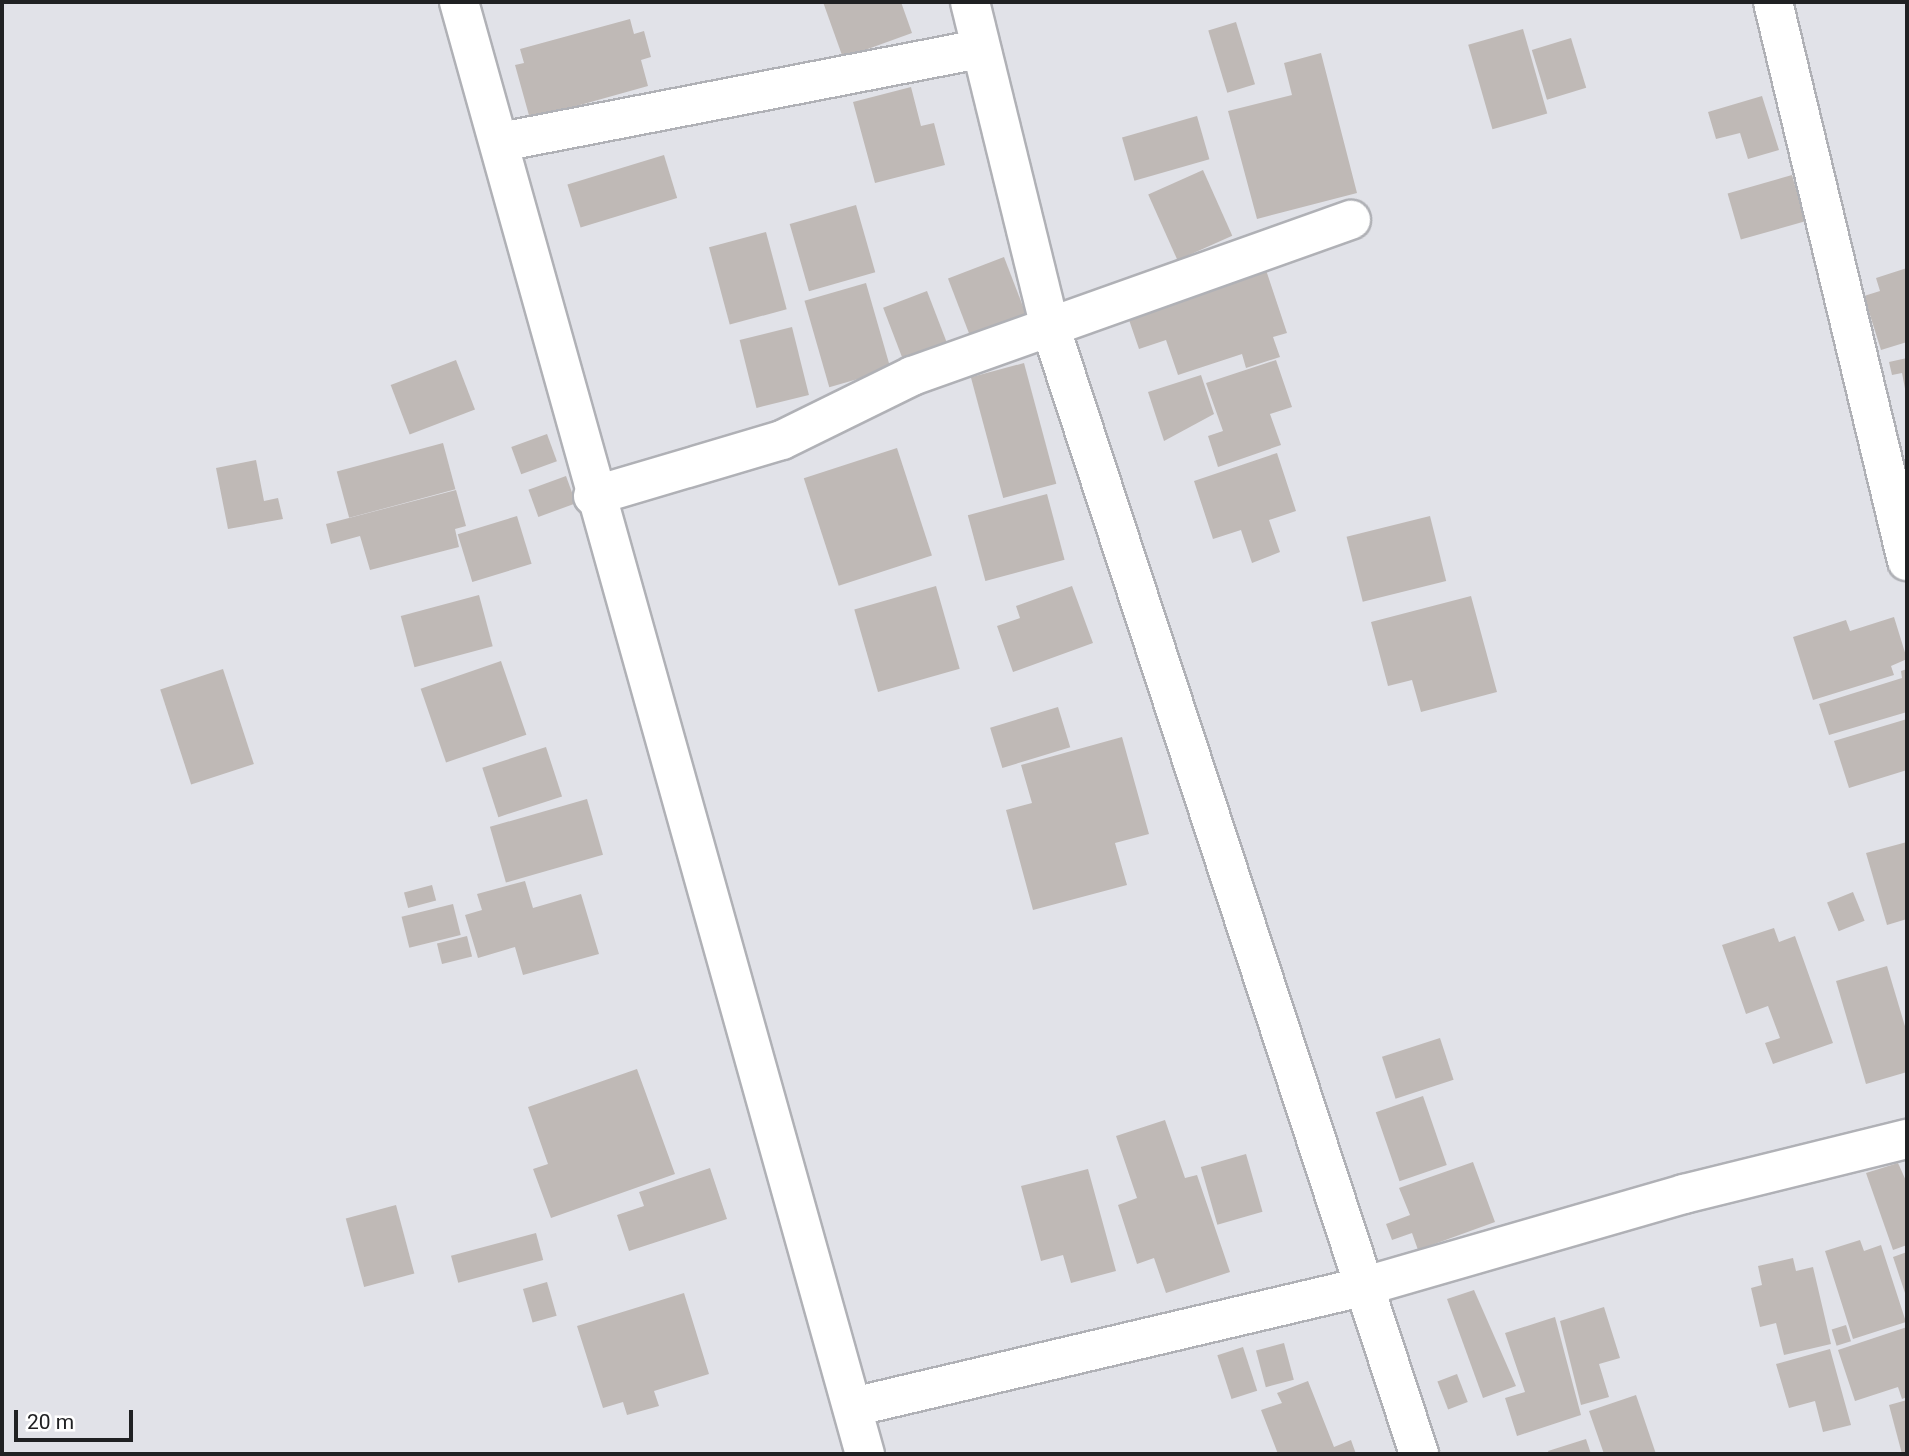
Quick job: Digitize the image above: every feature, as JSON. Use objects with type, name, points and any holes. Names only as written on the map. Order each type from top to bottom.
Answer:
[{"type":"street","points":[[459,2],[501,142],[593,496],[865,1454]]},
{"type":"street","points":[[970,2],[1049,323],[1362,1287],[1419,1454]]},
{"type":"street","points":[[1773,2],[1907,561]]},
{"type":"street","points":[[501,142],[981,49]]},
{"type":"street","points":[[593,496],[724,461],[812,429],[912,376],[1049,323],[1351,220]]},
{"type":"street","points":[[853,1406],[1362,1287],[1684,1194],[1907,1139]]},
{"type":"building","points":[[823,2],[901,2],[912,33],[843,58]]},
{"type":"building","points":[[630,19],[634,34],[644,31],[651,57],[641,60],[648,86],[530,119],[515,65],[524,63],[520,49]]},
{"type":"building","points":[[1236,22],[1255,84],[1227,93],[1208,30]]},
{"type":"building","points":[[1523,29],[1547,114],[1492,129],[1468,45]]},
{"type":"building","points":[[1571,38],[1586,88],[1547,100],[1532,50]]},
{"type":"building","points":[[1321,53],[1357,193],[1257,219],[1228,111],[1292,95],[1284,63]]},
{"type":"building","points":[[911,87],[921,126],[934,123],[945,165],[875,183],[853,102]]},
{"type":"building","points":[[1762,96],[1779,150],[1748,159],[1740,133],[1716,139],[1708,112]]},
{"type":"building","points":[[1197,116],[1209,159],[1134,181],[1122,137]]},
{"type":"building","points":[[664,155],[677,198],[581,228],[567,185]]},
{"type":"building","points":[[1203,170],[1232,236],[1177,260],[1148,194]]},
{"type":"building","points":[[1792,175],[1805,221],[1741,240],[1728,193]]},
{"type":"building","points":[[856,205],[875,272],[809,291],[790,224]]},
{"type":"building","points":[[766,232],[787,309],[730,325],[709,247]]},
{"type":"building","points":[[1004,257],[1030,325],[974,347],[948,279]]},
{"type":"building","points":[[1265,267],[1287,333],[1273,337],[1280,357],[1246,368],[1242,354],[1178,375],[1166,340],[1139,349],[1127,314]]},
{"type":"building","points":[[1907,268],[1907,342],[1881,350],[1864,296],[1880,291],[1876,278]]},
{"type":"building","points":[[866,283],[891,370],[829,387],[804,301]]},
{"type":"building","points":[[927,291],[948,346],[904,363],[883,308]]},
{"type":"building","points":[[792,327],[809,395],[757,408],[740,340]]},
{"type":"building","points":[[1907,358],[1906,394],[1902,373],[1892,375],[1889,362]]},
{"type":"building","points":[[456,360],[475,409],[410,435],[391,385]]},
{"type":"building","points":[[1276,360],[1292,407],[1270,414],[1281,445],[1218,467],[1208,436],[1223,431],[1206,383]]},
{"type":"building","points":[[1024,363],[1056,484],[1003,498],[971,377]]},
{"type":"building","points":[[1201,375],[1214,414],[1164,441],[1148,392]]},
{"type":"building","points":[[547,434],[557,461],[521,474],[511,447]]},
{"type":"building","points":[[443,443],[455,489],[349,518],[337,471]]},
{"type":"building","points":[[897,448],[932,555],[839,586],[804,478]]},
{"type":"building","points":[[1277,453],[1296,511],[1269,520],[1280,552],[1252,563],[1241,530],[1213,539],[1194,481]]},
{"type":"building","points":[[256,460],[264,501],[278,498],[283,519],[228,529],[216,468]]},
{"type":"building","points":[[566,476],[576,503],[538,517],[528,490]]},
{"type":"building","points":[[456,490],[466,526],[455,529],[459,547],[370,570],[360,536],[331,544],[326,524]]},
{"type":"building","points":[[1047,494],[1065,560],[985,581],[968,515]]},
{"type":"building","points":[[517,516],[532,564],[472,582],[458,534]]},
{"type":"building","points":[[1430,516],[1446,581],[1363,602],[1347,537]]},
{"type":"building","points":[[936,586],[960,669],[878,692],[854,609]]},
{"type":"building","points":[[1072,586],[1093,643],[1013,672],[997,626],[1020,618],[1016,606]]},
{"type":"building","points":[[479,595],[493,646],[414,667],[401,616]]},
{"type":"building","points":[[1471,596],[1497,692],[1421,712],[1412,680],[1388,686],[1371,622]]},
{"type":"building","points":[[1894,617],[1907,659],[1891,666],[1894,675],[1813,700],[1793,637],[1846,620],[1850,631]]},
{"type":"building","points":[[501,661],[526,735],[446,762],[421,689]]},
{"type":"building","points":[[223,669],[254,764],[191,785],[160,689]]},
{"type":"building","points":[[1907,669],[1907,712],[1829,735],[1819,704],[1902,678],[1901,671]]},
{"type":"building","points":[[1058,707],[1070,747],[1002,768],[990,728]]},
{"type":"building","points":[[1907,719],[1907,770],[1849,788],[1834,741]]},
{"type":"building","points":[[1122,737],[1149,834],[1115,843],[1127,885],[1033,910],[1006,810],[1032,803],[1021,765]]},
{"type":"building","points":[[546,747],[562,796],[498,817],[482,768]]},
{"type":"building","points":[[587,799],[603,855],[506,883],[490,827]]},
{"type":"building","points":[[1907,842],[1907,919],[1887,925],[1866,853]]},
{"type":"building","points":[[525,881],[533,908],[581,894],[599,954],[523,975],[515,947],[478,958],[465,915],[482,910],[477,894]]},
{"type":"building","points":[[432,885],[436,900],[408,908],[404,893]]},
{"type":"building","points":[[1853,892],[1865,921],[1839,931],[1827,902]]},
{"type":"building","points":[[453,904],[461,935],[409,948],[402,917]]},
{"type":"building","points":[[1774,928],[1779,942],[1795,936],[1833,1043],[1773,1064],[1765,1043],[1780,1038],[1768,1006],[1746,1014],[1722,945]]},
{"type":"building","points":[[467,936],[472,956],[442,964],[437,943]]},
{"type":"building","points":[[1887,966],[1907,1033],[1907,1072],[1866,1084],[1836,981]]},
{"type":"building","points":[[1440,1038],[1454,1080],[1396,1099],[1382,1057]]},
{"type":"building","points":[[637,1069],[675,1174],[551,1218],[533,1169],[548,1164],[528,1107]]},
{"type":"building","points":[[1423,1096],[1447,1165],[1399,1181],[1376,1112]]},
{"type":"building","points":[[1165,1120],[1185,1178],[1197,1175],[1230,1272],[1166,1293],[1154,1258],[1137,1264],[1118,1205],[1137,1198],[1116,1136]]},
{"type":"building","points":[[1246,1154],[1263,1212],[1217,1225],[1201,1167]]},
{"type":"building","points":[[1473,1162],[1495,1222],[1418,1250],[1412,1233],[1392,1240],[1386,1224],[1410,1215],[1399,1188]]},
{"type":"building","points":[[1898,1163],[1907,1183],[1907,1245],[1893,1250],[1866,1173]]},
{"type":"building","points":[[710,1168],[727,1219],[629,1251],[617,1215],[644,1206],[639,1192]]},
{"type":"building","points":[[1088,1169],[1116,1271],[1071,1283],[1063,1255],[1041,1261],[1021,1186]]},
{"type":"building","points":[[396,1205],[414,1274],[364,1287],[346,1218]]},
{"type":"building","points":[[536,1233],[543,1260],[458,1283],[451,1256]]},
{"type":"building","points":[[1860,1240],[1864,1251],[1881,1245],[1906,1322],[1853,1339],[1825,1251]]},
{"type":"building","points":[[1907,1252],[1907,1299],[1893,1257]]},
{"type":"building","points":[[1793,1258],[1796,1271],[1813,1267],[1831,1344],[1784,1355],[1776,1323],[1760,1327],[1751,1288],[1762,1285],[1758,1266]]},
{"type":"building","points":[[547,1282],[557,1316],[533,1323],[523,1289]]},
{"type":"building","points":[[1474,1290],[1516,1386],[1483,1398],[1447,1299]]},
{"type":"building","points":[[684,1293],[709,1374],[654,1391],[659,1406],[627,1415],[623,1402],[603,1408],[577,1326]]},
{"type":"building","points":[[1604,1307],[1620,1358],[1599,1364],[1609,1397],[1581,1405],[1560,1321]]},
{"type":"building","points":[[1555,1317],[1581,1415],[1517,1436],[1505,1398],[1525,1392],[1505,1333]]},
{"type":"building","points":[[1846,1325],[1851,1341],[1837,1346],[1832,1329]]},
{"type":"building","points":[[1907,1327],[1907,1397],[1902,1399],[1898,1387],[1855,1401],[1838,1350]]},
{"type":"building","points":[[1284,1343],[1294,1380],[1266,1387],[1256,1351]]},
{"type":"building","points":[[1243,1347],[1257,1391],[1232,1399],[1217,1355]]},
{"type":"building","points":[[1830,1349],[1851,1425],[1823,1432],[1815,1401],[1789,1408],[1776,1364]]},
{"type":"building","points":[[1457,1374],[1468,1402],[1448,1410],[1437,1382]]},
{"type":"building","points":[[1308,1381],[1334,1447],[1351,1440],[1356,1454],[1278,1454],[1261,1410],[1282,1403],[1277,1393]]},
{"type":"building","points":[[1636,1395],[1656,1454],[1604,1454],[1589,1411]]},
{"type":"building","points":[[1907,1400],[1907,1454],[1902,1454],[1889,1405]]},
{"type":"building","points":[[1586,1439],[1591,1454],[1549,1454],[1548,1451]]}]
